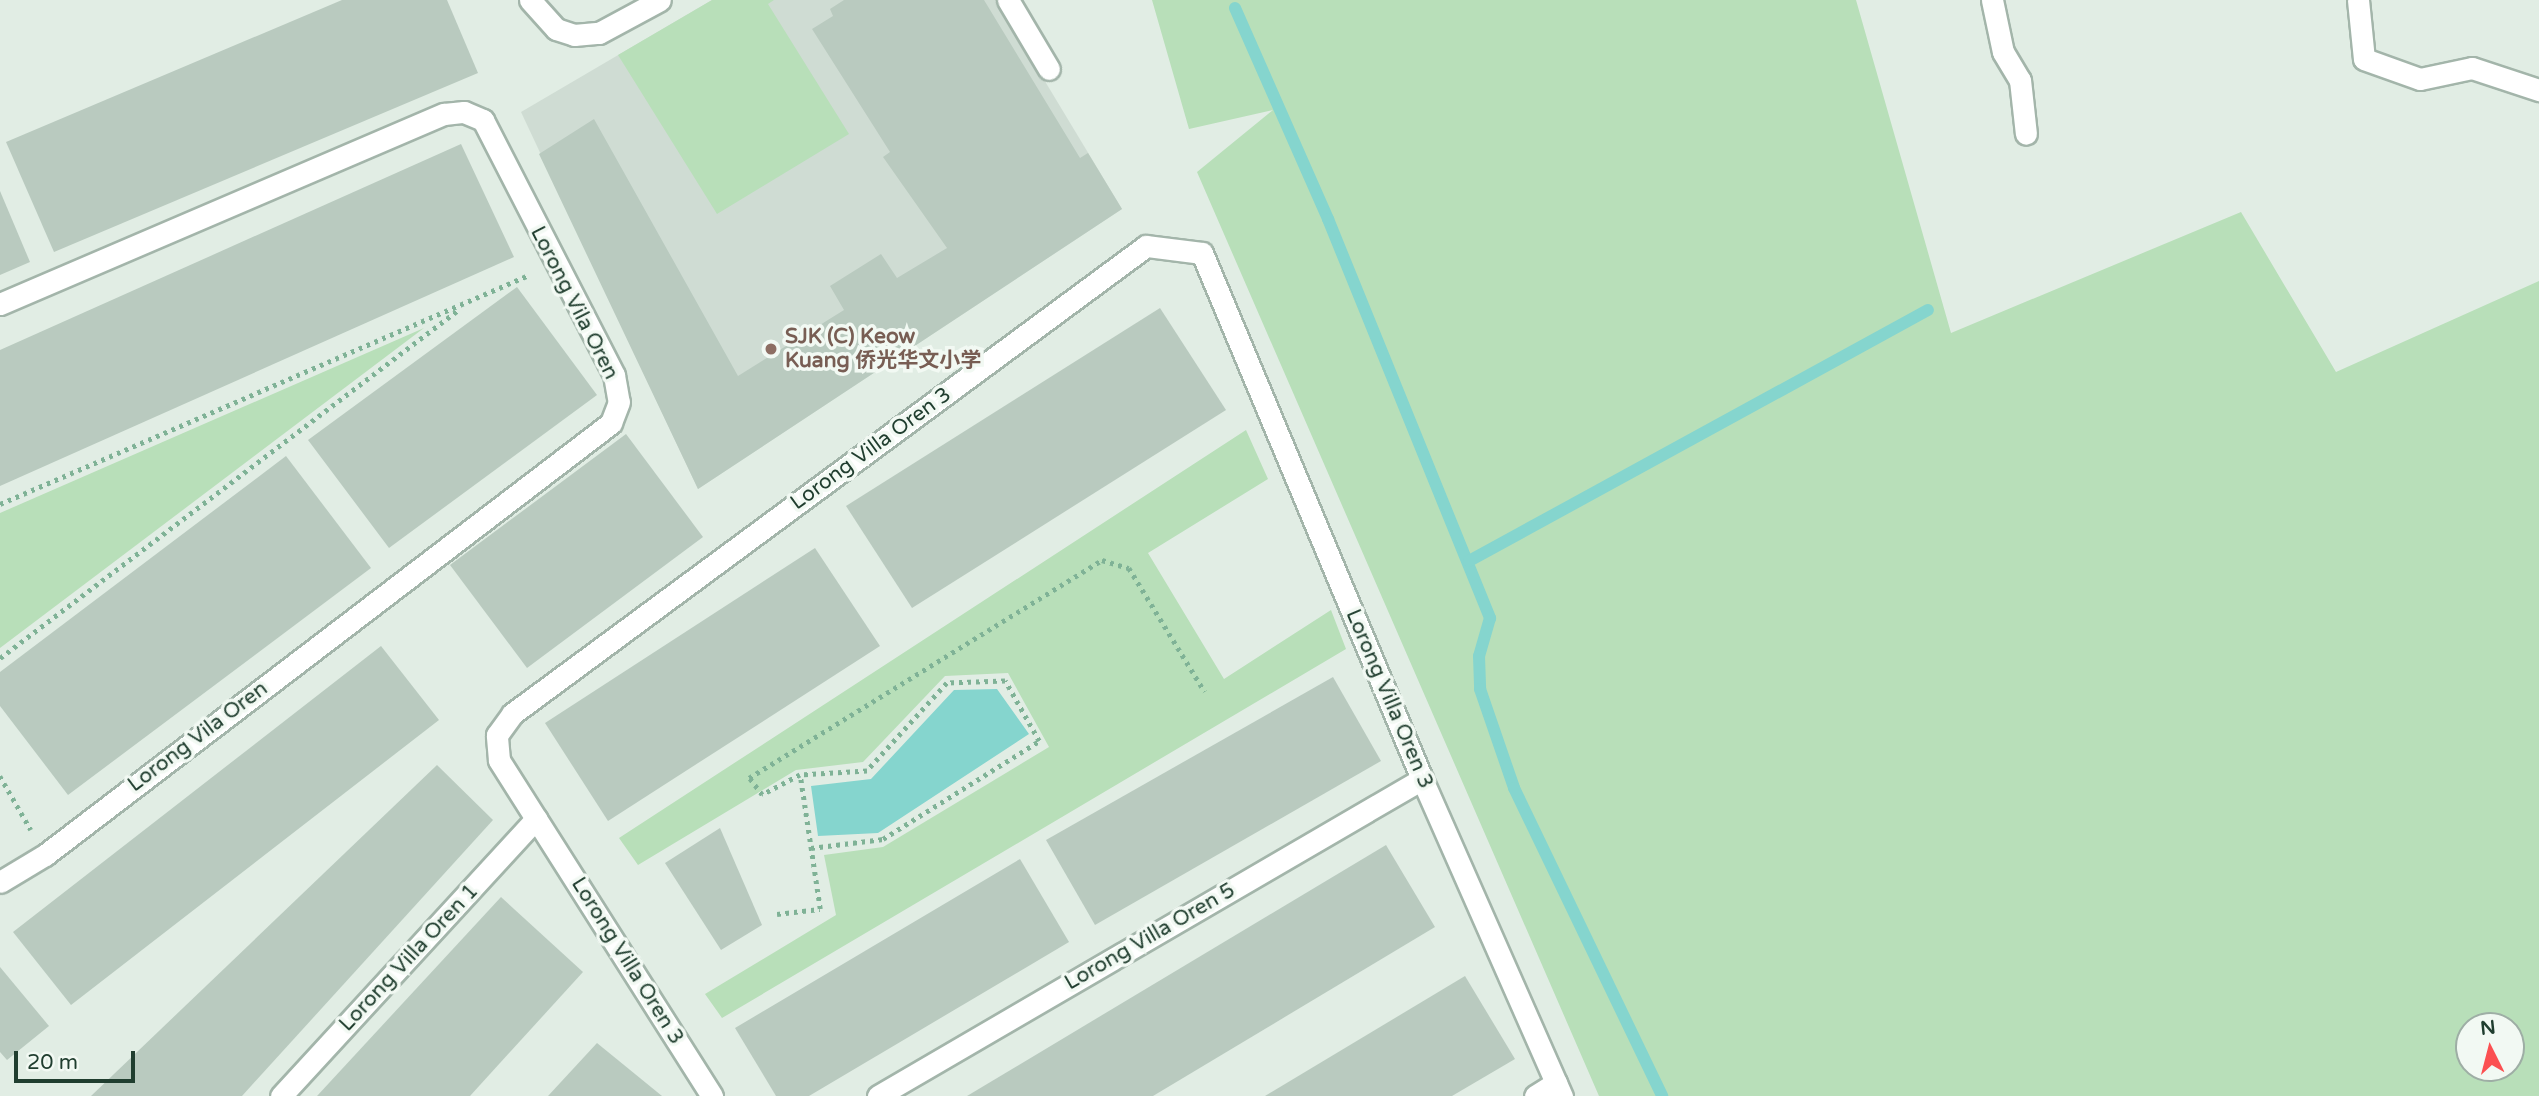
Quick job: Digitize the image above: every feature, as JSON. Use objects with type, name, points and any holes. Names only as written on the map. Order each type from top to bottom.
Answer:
[{"type":"street","points":[[530,0],[556,29],[574,35],[599,33],[660,0]]},
{"type":"street","points":[[1007,0],[1049,69]]},
{"type":"street","points":[[1992,0],[2003,52],[2020,80],[2026,134]]},
{"type":"street","points":[[2358,0],[2364,59],[2420,79],[2472,68],[2539,90]]},
{"type":"street","name":"Lorong Vila Oren","points":[[0,304],[444,114],[464,112],[483,120],[553,263],[614,375],[619,402],[611,423],[45,855],[0,882]]},
{"type":"street","name":"Lorong Villa Oren 3","points":[[712,1096],[499,760],[497,735],[512,714],[1146,246],[1202,253],[1422,779],[1559,1090]]},
{"type":"street","name":"Lorong Villa Oren 5","points":[[878,1096],[1422,779]]},
{"type":"street","name":"Lorong Villa Oren 1","points":[[281,1096],[537,819]]},
{"type":"street","points":[[1535,1096],[1559,1090]]},
{"type":"path","points":[[0,504],[463,306],[553,263]]},
{"type":"path","points":[[0,658],[463,306]]},
{"type":"path","points":[[811,848],[883,839],[1039,741],[1005,681],[947,683],[867,771],[800,775],[762,795],[750,778],[1102,560],[1129,568],[1205,692]]},
{"type":"path","points":[[777,914],[820,909],[800,775]]},
{"type":"path","points":[[0,776],[45,855]]},
{"type":"shaded area","name":"SJK (C) Keow Kuang 侨光华文小学","points":[[712,0],[996,0],[1122,209],[698,489],[521,112]]},
{"type":"green space","points":[[712,0],[774,0],[768,4],[849,134],[717,214],[618,55]]},
{"type":"green space","points":[[1152,0],[1856,0],[1951,333],[2241,212],[2336,372],[2539,281],[2539,1096],[1599,1096],[1197,172],[1273,110],[1189,129]]},
{"type":"green space","points":[[424,328],[0,648],[0,513]]},
{"type":"green space","points":[[1246,430],[1268,479],[1148,553],[1224,679],[1331,610],[1346,649],[722,1018],[705,994],[836,915],[824,855],[883,847],[1049,747],[1008,673],[945,676],[863,762],[796,770],[638,865],[619,838]]},
{"type":"water","points":[[997,689],[1029,734],[878,833],[818,836],[811,786],[871,779],[954,690]]},
{"type":"building","points":[[342,0],[447,0],[478,73],[54,252],[6,142]]},
{"type":"building","points":[[844,0],[984,0],[1080,158],[1088,153],[1122,209],[698,489],[539,154],[594,119],[738,376],[844,310],[830,286],[881,254],[897,278],[947,248],[883,157],[890,152],[812,29],[833,16],[830,9]]},
{"type":"building","points":[[461,144],[514,257],[0,486],[0,350]]},
{"type":"building","points":[[0,191],[30,262],[0,275]]},
{"type":"building","points":[[517,287],[597,395],[389,548],[308,440]]},
{"type":"building","points":[[1160,308],[1226,410],[912,608],[846,506]]},
{"type":"building","points":[[626,434],[703,537],[527,668],[450,565]]},
{"type":"building","points":[[286,456],[371,568],[68,795],[0,706],[0,672]]},
{"type":"building","points":[[815,548],[880,646],[608,821],[545,723]]},
{"type":"building","points":[[381,646],[439,720],[71,1005],[13,932]]},
{"type":"building","points":[[1333,677],[1381,761],[1095,925],[1046,840]]},
{"type":"building","points":[[437,765],[493,820],[242,1096],[91,1096]]},
{"type":"building","points":[[720,828],[762,925],[721,950],[665,863]]},
{"type":"building","points":[[1386,845],[1435,927],[1153,1096],[967,1096]]},
{"type":"building","points":[[1020,859],[1069,942],[809,1096],[776,1096],[735,1028]]},
{"type":"building","points":[[501,897],[583,972],[470,1096],[317,1096]]},
{"type":"building","points":[[0,967],[49,1026],[7,1060],[0,1052]]},
{"type":"building","points":[[1465,976],[1515,1059],[1452,1096],[1265,1096]]},
{"type":"building","points":[[597,1043],[662,1096],[548,1096]]},
{"type":"waterway","points":[[1235,8],[1328,219],[1490,618],[1479,656],[1480,689],[1514,788],[1662,1096]]},
{"type":"waterway","points":[[1469,561],[1928,310]]},
{"type":"place","name":"SJK (C) Keow Kuang 侨光华文小学","points":[[771,349]]}]
